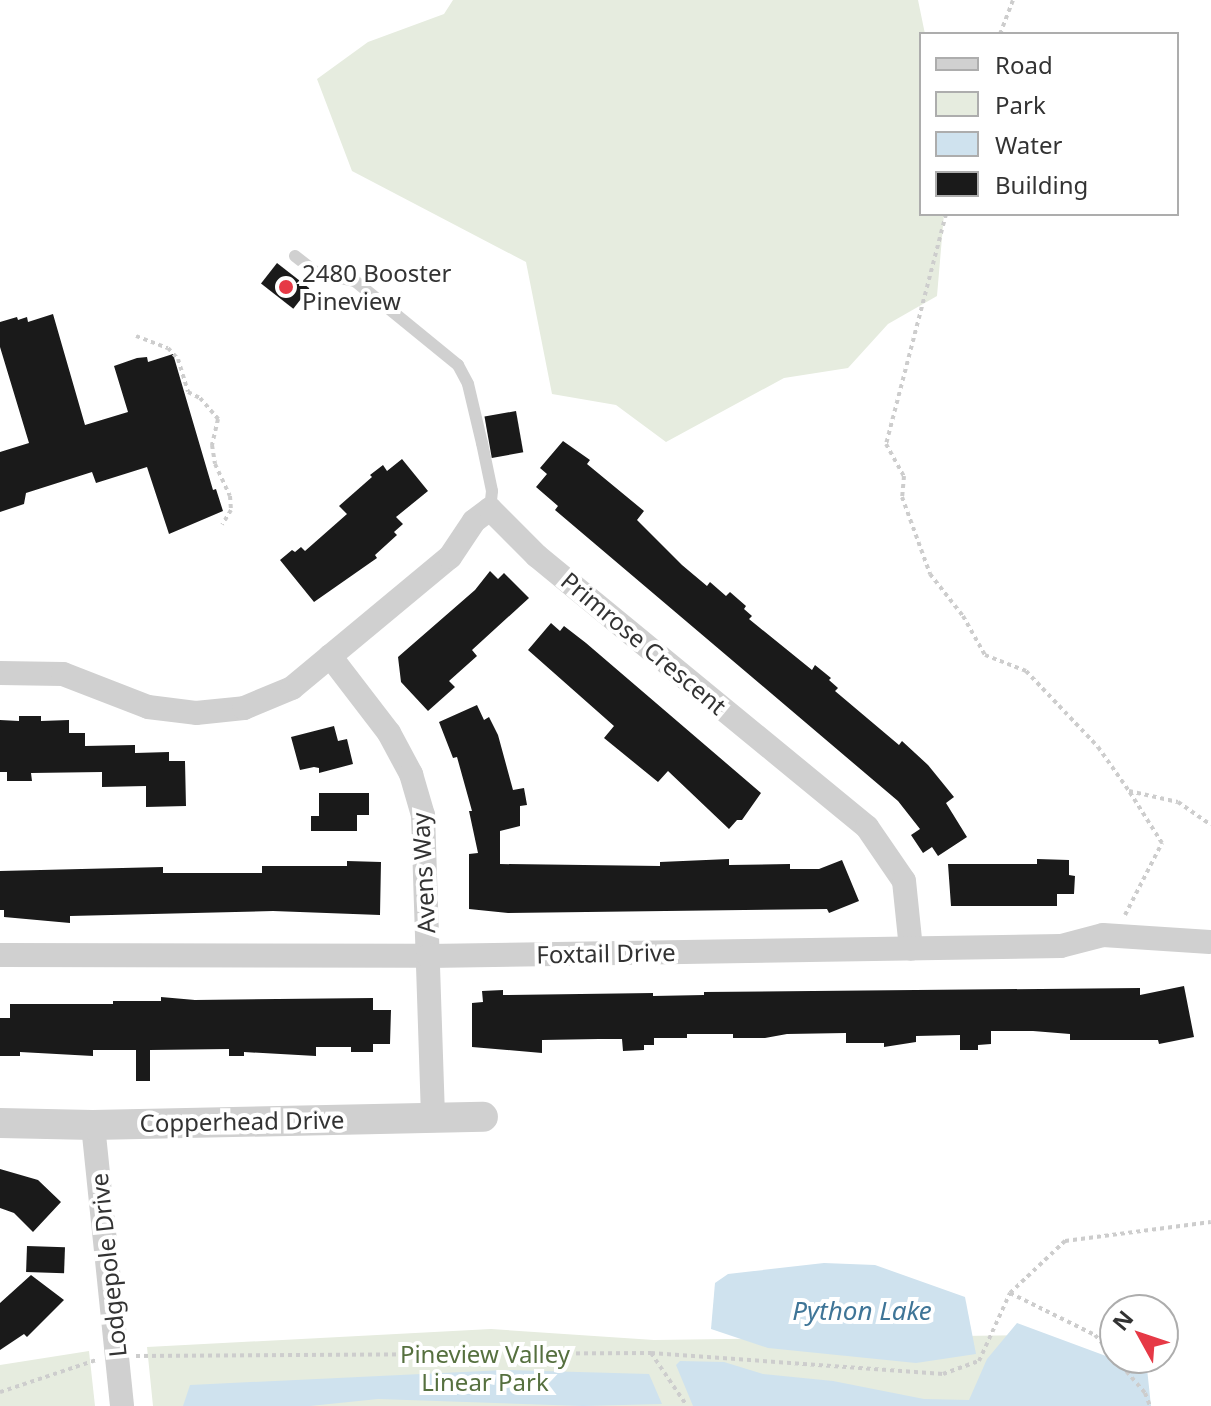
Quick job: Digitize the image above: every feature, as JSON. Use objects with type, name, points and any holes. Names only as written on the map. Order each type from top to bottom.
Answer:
[{"type":"street","points":[[0,673],[63,674],[148,707],[196,713],[244,708],[292,688],[450,557],[474,521],[490,509]]},
{"type":"street","name":"Primrose Crescent","points":[[490,509],[537,556],[867,827],[904,881],[911,949]]},
{"type":"street","name":"Avens Way","points":[[330,656],[389,733],[411,774],[423,815],[433,1117]]},
{"type":"street","name":"Foxtail Drive","points":[[0,955],[428,956],[911,949],[1061,946],[1114,936],[1210,942]]},
{"type":"street","name":"Copperhead Drive","points":[[0,1123],[93,1125],[483,1117]]},
{"type":"street","name":"Lodgepole Drive","points":[[93,1125],[122,1406]]},
{"type":"lane","points":[[295,256],[317,273],[355,281],[458,365],[468,384],[482,443],[492,491],[490,509]]},
{"type":"path","points":[[1001,32],[1013,0]]},
{"type":"path","points":[[945,216],[886,444],[904,476],[902,497],[930,574],[963,616],[985,655],[1026,671],[1098,747],[1162,843],[1114,936]]},
{"type":"path","points":[[136,336],[168,348],[178,359],[188,392],[200,398],[218,419],[214,454],[230,496],[231,510],[222,525]]},
{"type":"path","points":[[1129,791],[1178,802],[1211,825]]},
{"type":"path","points":[[133,1356],[651,1353],[943,1374],[979,1361],[1010,1293],[1065,1241],[1211,1222]]},
{"type":"path","points":[[1010,1293],[1095,1335],[1145,1393],[1150,1406]]},
{"type":"path","points":[[651,1353],[687,1406]]},
{"type":"path","points":[[0,1392],[97,1360]]},
{"type":"green space","points":[[453,0],[918,0],[925,32],[919,32],[919,216],[944,216],[937,296],[888,324],[848,368],[784,378],[666,442],[616,405],[552,394],[526,262],[352,171],[317,79],[368,42],[444,14]]},
{"type":"green space","name":"Pineview Valley Linear Park","points":[[491,1329],[654,1340],[1029,1335],[1057,1406],[153,1406],[147,1347]]},
{"type":"green space","points":[[89,1351],[95,1406],[0,1406],[0,1365]]},
{"type":"water","name":"Python Lake","points":[[824,1263],[875,1265],[965,1297],[976,1354],[916,1363],[768,1348],[711,1329],[715,1283],[728,1274]]},
{"type":"water","name":"Python Lake","points":[[1017,1323],[1099,1353],[1099,1374],[1148,1374],[1151,1406],[693,1406],[676,1365],[680,1361],[724,1362],[763,1374],[833,1381],[924,1399],[969,1400],[987,1359]]},
{"type":"water","points":[[505,1370],[649,1374],[662,1404],[583,1406],[378,1399],[310,1406],[183,1406],[190,1385]]},
{"type":"building","name":"2480 Booster Pineview","points":[[277,263],[309,288],[293,309],[261,283]]},
{"type":"building","points":[[53,314],[85,425],[128,412],[114,366],[137,358],[147,357],[148,362],[173,354],[213,490],[216,489],[223,511],[169,534],[147,467],[96,483],[92,472],[26,493],[24,504],[0,512],[0,452],[29,443],[0,347],[0,322],[27,317],[28,322]]},
{"type":"building","points":[[516,411],[523,452],[492,458],[484,417]]},
{"type":"building","points":[[563,441],[590,460],[587,464],[644,511],[637,520],[682,565],[707,586],[710,582],[726,596],[730,592],[746,606],[744,609],[752,616],[749,619],[812,670],[815,665],[831,678],[829,680],[838,688],[835,691],[899,745],[902,741],[928,765],[954,797],[946,803],[967,837],[938,856],[932,847],[923,853],[911,835],[920,829],[898,801],[555,510],[558,506],[536,487],[547,474],[540,468]]},
{"type":"building","points":[[402,459],[428,491],[396,517],[403,524],[394,532],[397,535],[375,555],[377,558],[314,602],[280,560],[292,550],[295,552],[301,547],[305,551],[347,514],[339,506],[372,477],[370,475],[383,465],[387,471]]},
{"type":"building","points":[[490,571],[498,579],[504,573],[529,598],[472,650],[477,656],[449,681],[455,687],[428,711],[401,682],[398,657],[475,590]]},
{"type":"building","points":[[551,623],[560,631],[564,626],[586,643],[761,793],[742,820],[737,820],[729,829],[668,771],[658,782],[604,738],[614,726],[528,650]]},
{"type":"building","points":[[477,705],[484,720],[489,717],[498,735],[513,790],[524,788],[527,805],[520,806],[520,826],[500,831],[500,864],[660,866],[660,862],[729,859],[729,865],[790,864],[790,869],[819,869],[842,860],[859,901],[829,913],[827,909],[508,913],[469,909],[469,854],[478,853],[469,811],[472,811],[457,757],[453,758],[439,722]]},
{"type":"building","points":[[19,716],[41,716],[41,721],[69,720],[69,733],[85,733],[85,746],[135,745],[135,753],[169,752],[169,761],[185,761],[186,806],[146,807],[146,786],[102,787],[102,772],[31,773],[32,781],[7,781],[7,772],[0,772],[0,720],[19,721]]},
{"type":"building","points":[[334,726],[338,741],[347,739],[353,764],[319,773],[319,768],[314,767],[300,770],[291,737]]},
{"type":"building","points":[[319,793],[369,793],[369,815],[357,815],[357,831],[311,831],[311,816],[319,816]]},
{"type":"building","points":[[1037,859],[1069,860],[1069,875],[1075,876],[1074,894],[1057,894],[1057,906],[951,906],[948,864],[1037,864]]},
{"type":"building","points":[[347,861],[381,862],[380,915],[273,911],[70,916],[70,923],[4,917],[4,910],[0,910],[0,871],[163,867],[163,873],[262,873],[262,866],[347,866]]},
{"type":"building","points":[[1184,986],[1194,1037],[1159,1044],[1158,1040],[1070,1040],[1070,1034],[991,1031],[991,1044],[978,1045],[978,1050],[960,1050],[960,1035],[916,1036],[916,1042],[884,1047],[884,1043],[846,1043],[846,1033],[787,1034],[765,1038],[687,1034],[687,1038],[654,1038],[654,1045],[644,1045],[644,1050],[623,1051],[622,1039],[542,1040],[542,1053],[472,1047],[472,1003],[483,1002],[482,991],[503,990],[503,995],[653,993],[653,996],[704,995],[704,992],[1140,988],[1140,995]]},
{"type":"building","points":[[161,997],[195,1000],[373,998],[373,1010],[391,1010],[390,1044],[373,1044],[373,1052],[351,1052],[351,1047],[316,1047],[316,1056],[244,1052],[244,1056],[229,1056],[229,1049],[150,1050],[150,1081],[136,1081],[136,1050],[93,1050],[93,1056],[20,1052],[20,1056],[0,1056],[0,1018],[10,1018],[10,1004],[113,1004],[113,1001],[161,1001]]},
{"type":"building","points":[[0,1169],[38,1180],[61,1202],[33,1232],[14,1213],[0,1208]]},
{"type":"building","points":[[27,1246],[65,1247],[64,1273],[26,1272]]},
{"type":"building","points":[[31,1275],[64,1300],[27,1337],[24,1334],[0,1350],[0,1303]]},
{"type":"place","name":"2480 Booster Pineview","points":[[286,287]]}]
